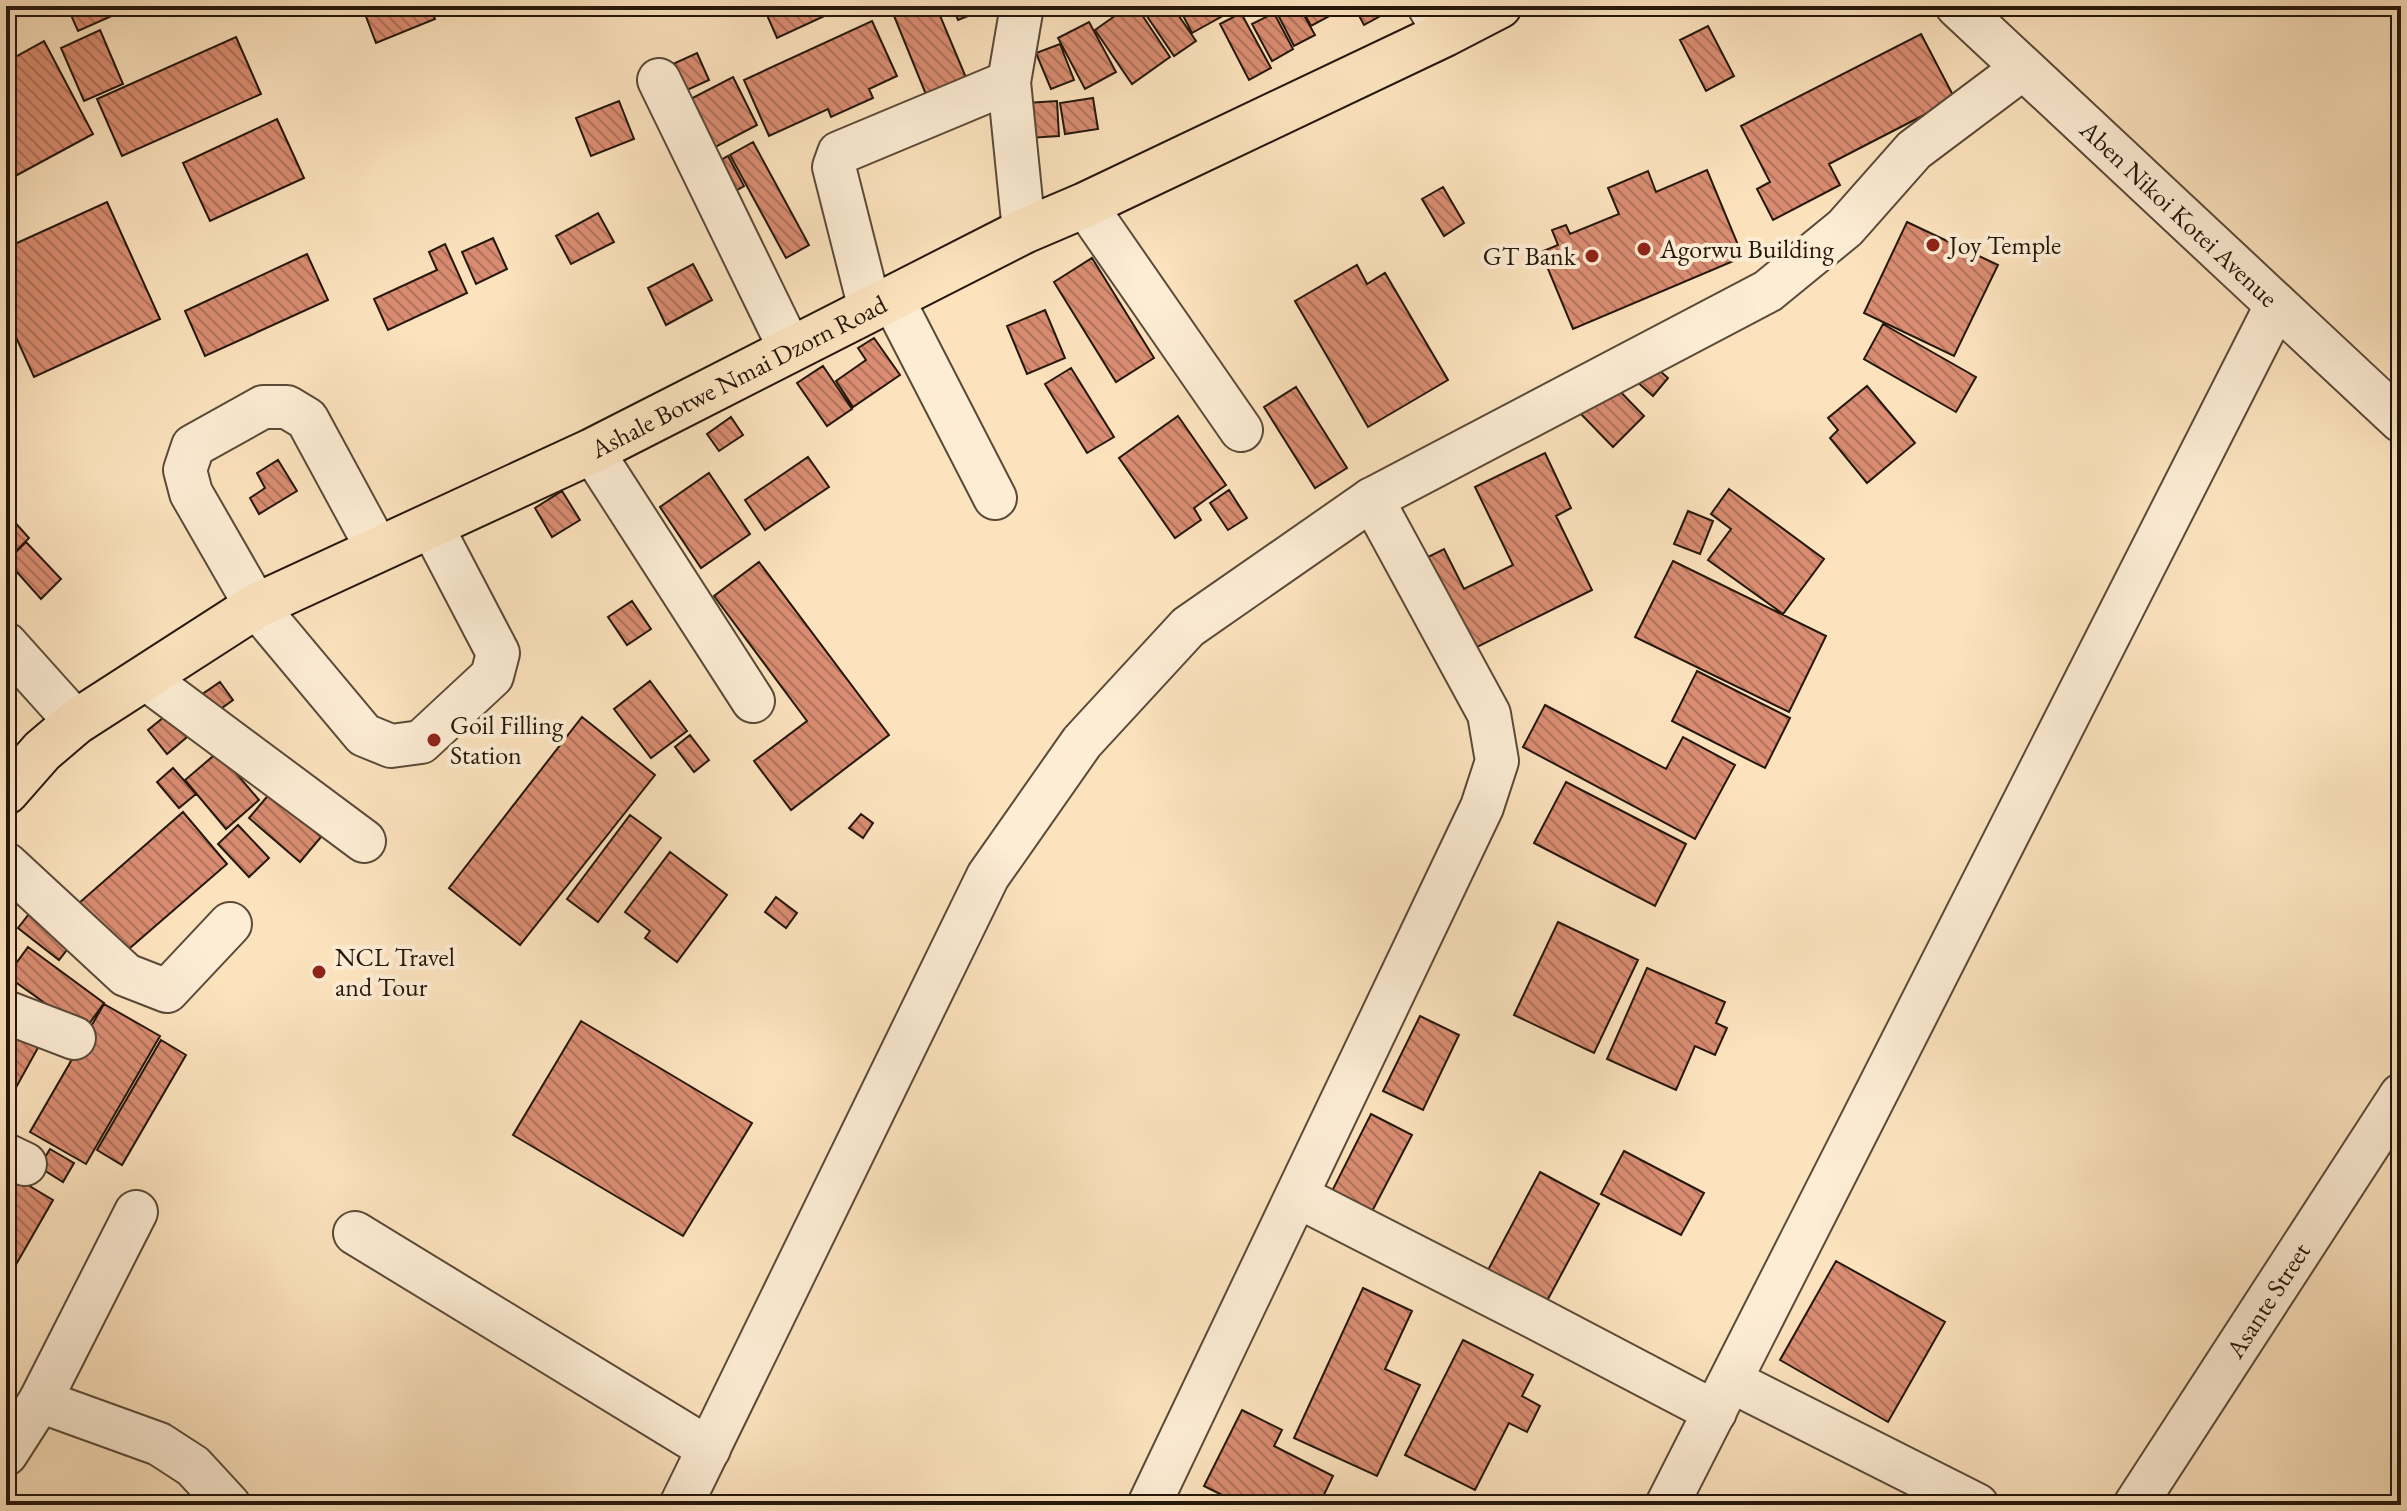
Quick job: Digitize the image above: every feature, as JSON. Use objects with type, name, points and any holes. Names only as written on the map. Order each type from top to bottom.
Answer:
[{"type":"main road","name":"Ashale Botwe Nmai Dzorn Road","points":[[6,792],[42,751],[76,722],[256,606],[592,451],[1024,231],[1085,205],[1437,20],[1499,6]]},
{"type":"street","points":[[1022,6],[1009,82],[1024,231]]},
{"type":"street","name":"Aben Nikoi Kotei Avenue","points":[[1957,6],[2401,421]]},
{"type":"street","points":[[681,1505],[988,876],[1082,742],[1188,627],[1372,499],[1768,291],[1845,228],[1914,150],[2022,69]]},
{"type":"street","points":[[659,80],[790,349]]},
{"type":"street","points":[[995,498],[881,303],[834,167],[839,153],[1009,82]]},
{"type":"street","points":[[1085,205],[1241,430]]},
{"type":"street","points":[[1667,1505],[2276,306]]},
{"type":"street","points":[[378,550],[307,419],[287,407],[263,407],[193,446],[185,470],[191,493],[256,606],[364,735],[391,746],[421,742],[492,676],[498,653],[431,525]]},
{"type":"street","points":[[592,451],[753,701]]},
{"type":"street","points":[[1149,1505],[1482,807],[1497,761],[1489,714],[1372,499]]},
{"type":"street","points":[[6,644],[76,722]]},
{"type":"street","points":[[145,678],[364,841]]},
{"type":"street","points":[[6,864],[126,975],[167,991],[230,924]]},
{"type":"street","points":[[6,1012],[74,1038]]},
{"type":"street","name":"Asante Street","points":[[2135,1505],[2401,1095]]},
{"type":"street","points":[[1297,1196],[1548,1324],[1977,1505]]},
{"type":"street","points":[[6,1454],[40,1401],[136,1212]]},
{"type":"street","points":[[355,1233],[709,1449]]},
{"type":"street","points":[[40,1401],[159,1444],[193,1466],[229,1505]]},
{"type":"building","points":[[67,6],[134,6],[78,31]]},
{"type":"building","points":[[362,6],[436,6],[430,8],[435,19],[376,43]]},
{"type":"building","points":[[763,6],[846,6],[777,38]]},
{"type":"building","points":[[890,6],[936,6],[967,80],[927,97]]},
{"type":"building","points":[[952,6],[993,6],[958,20]]},
{"type":"building","points":[[1129,6],[1136,6],[1170,57],[1132,84],[1095,30]]},
{"type":"building","points":[[1140,6],[1172,6],[1196,41],[1174,56]]},
{"type":"building","points":[[1178,6],[1236,6],[1237,8],[1192,33]]},
{"type":"building","points":[[1290,6],[1299,6],[1315,35],[1294,46],[1277,13]]},
{"type":"building","points":[[1300,6],[1332,6],[1335,13],[1311,26]]},
{"type":"building","points":[[1335,6],[1356,6],[1340,15]]},
{"type":"building","points":[[1364,6],[1377,6],[1382,15],[1364,25],[1356,10]]},
{"type":"building","points":[[1241,13],[1271,68],[1249,80],[1220,24]]},
{"type":"building","points":[[1274,13],[1293,49],[1272,61],[1252,24]]},
{"type":"building","points":[[872,21],[897,76],[869,89],[873,98],[831,117],[828,109],[769,136],[744,80]]},
{"type":"building","points":[[1089,22],[1116,72],[1085,89],[1058,38]]},
{"type":"building","points":[[1708,26],[1734,76],[1706,91],[1680,40]]},
{"type":"building","points":[[100,30],[123,84],[84,101],[61,48]]},
{"type":"building","points":[[1921,34],[1955,99],[1829,164],[1840,185],[1773,220],[1757,189],[1770,182],[1741,126]]},
{"type":"building","points":[[236,37],[261,94],[122,156],[97,99]]},
{"type":"building","points":[[44,41],[93,134],[6,181],[6,62]]},
{"type":"building","points":[[1060,44],[1074,80],[1051,89],[1036,53]]},
{"type":"building","points":[[697,53],[709,80],[674,96],[662,69]]},
{"type":"building","points":[[733,77],[757,125],[704,153],[679,105]]},
{"type":"building","points":[[1093,98],[1098,129],[1065,134],[1060,103]]},
{"type":"building","points":[[619,101],[634,139],[591,156],[576,118]]},
{"type":"building","points":[[1057,101],[1059,136],[1028,138],[1026,103]]},
{"type":"building","points":[[277,119],[304,178],[210,221],[183,163]]},
{"type":"building","points":[[753,142],[809,245],[786,258],[730,155]]},
{"type":"building","points":[[728,156],[744,186],[723,198],[707,168]]},
{"type":"building","name":"Agorwu Building","points":[[1707,170],[1743,257],[1573,329],[1541,252],[1558,245],[1552,230],[1566,225],[1570,234],[1619,214],[1608,188],[1648,171],[1656,192]]},
{"type":"building","points":[[1443,187],[1464,223],[1444,236],[1422,199]]},
{"type":"building","points":[[107,202],[160,319],[34,377],[6,315],[6,248]]},
{"type":"building","points":[[598,213],[614,242],[571,264],[556,236]]},
{"type":"building","points":[[1907,222],[1998,265],[1954,356],[1864,313]]},
{"type":"building","points":[[493,238],[507,269],[476,284],[462,252]]},
{"type":"building","points":[[445,244],[467,293],[388,330],[374,299],[437,270],[429,252]]},
{"type":"building","points":[[307,254],[328,300],[205,356],[185,311]]},
{"type":"building","points":[[1092,258],[1154,358],[1116,382],[1054,282]]},
{"type":"building","points":[[693,264],[712,300],[666,325],[648,288]]},
{"type":"building","points":[[1357,265],[1367,284],[1385,273],[1448,380],[1368,427],[1295,301]]},
{"type":"building","points":[[1045,310],[1065,358],[1027,374],[1007,326]]},
{"type":"building","points":[[1883,324],[1976,377],[1956,412],[1864,359]]},
{"type":"building","points":[[874,338],[900,375],[853,407],[836,381],[866,360],[858,348]]},
{"type":"building","points":[[1651,363],[1668,378],[1653,396],[1636,381]]},
{"type":"building","points":[[823,366],[852,409],[827,426],[797,383]]},
{"type":"building","points":[[1071,368],[1114,437],[1087,453],[1045,384]]},
{"type":"building","points":[[1608,379],[1644,416],[1613,447],[1577,410]]},
{"type":"building","points":[[1867,386],[1915,443],[1867,483],[1830,438],[1838,430],[1828,418]]},
{"type":"building","points":[[1296,387],[1347,468],[1315,488],[1264,407]]},
{"type":"building","points":[[1178,416],[1226,485],[1194,508],[1201,520],[1175,538],[1119,458]]},
{"type":"building","points":[[731,417],[743,435],[719,451],[707,434]]},
{"type":"building","points":[[1545,453],[1571,508],[1556,516],[1592,590],[1463,654],[1418,562],[1444,549],[1464,589],[1513,565],[1475,487]]},
{"type":"building","points":[[808,457],[829,487],[765,530],[745,500]]},
{"type":"building","points":[[278,460],[297,491],[259,514],[250,498],[265,488],[257,473]]},
{"type":"building","points":[[709,473],[750,534],[701,568],[660,507]]},
{"type":"building","points":[[1729,489],[1824,559],[1783,614],[1708,560],[1731,529],[1711,514]]},
{"type":"building","points":[[1229,490],[1247,518],[1228,530],[1210,503]]},
{"type":"building","points":[[562,491],[580,520],[552,537],[535,508]]},
{"type":"building","points":[[1688,511],[1713,521],[1700,554],[1674,544]]},
{"type":"building","points":[[10,517],[29,538],[9,558],[6,555],[6,521]]},
{"type":"building","points":[[26,542],[61,579],[41,599],[7,561]]},
{"type":"building","points":[[1673,561],[1826,636],[1789,712],[1635,637]]},
{"type":"building","points":[[759,562],[889,735],[791,810],[754,761],[807,721],[714,596]]},
{"type":"building","points":[[632,601],[651,629],[627,645],[608,617]]},
{"type":"building","points":[[1697,671],[1790,718],[1765,768],[1672,721]]},
{"type":"building","points":[[650,681],[687,731],[651,758],[614,709]]},
{"type":"building","points":[[220,682],[233,700],[215,713],[201,695]]},
{"type":"building","points":[[1545,705],[1666,769],[1683,737],[1735,765],[1695,839],[1523,747]]},
{"type":"building","points":[[169,713],[187,737],[167,754],[148,730]]},
{"type":"building","points":[[582,717],[655,775],[520,945],[449,888]]},
{"type":"building","points":[[690,735],[709,760],[694,772],[675,747]]},
{"type":"building","points":[[218,752],[259,800],[226,829],[185,780]]},
{"type":"building","points":[[173,768],[196,794],[179,808],[157,782]]},
{"type":"building","points":[[1566,782],[1686,844],[1655,906],[1534,843]]},
{"type":"building","points":[[271,792],[321,837],[300,862],[249,818]]},
{"type":"building","points":[[183,812],[227,864],[123,954],[79,903]]},
{"type":"building","points":[[861,814],[873,823],[863,838],[849,828]]},
{"type":"building","points":[[630,815],[661,838],[598,922],[567,899]]},
{"type":"building","points":[[238,825],[269,858],[249,877],[218,844]]},
{"type":"building","points":[[670,852],[727,895],[677,962],[645,938],[650,931],[625,912]]},
{"type":"building","points":[[776,897],[797,913],[786,928],[765,912]]},
{"type":"building","points":[[36,905],[77,937],[59,960],[18,928]]},
{"type":"building","points":[[1558,922],[1638,960],[1594,1053],[1514,1015]]},
{"type":"building","points":[[28,947],[104,1003],[84,1031],[7,976]]},
{"type":"building","points":[[1647,968],[1725,1002],[1716,1023],[1727,1028],[1715,1055],[1695,1046],[1676,1090],[1607,1059]]},
{"type":"building","points":[[104,1004],[160,1036],[86,1164],[30,1132]]},
{"type":"building","points":[[1420,1016],[1459,1035],[1423,1110],[1383,1091]]},
{"type":"building","points":[[581,1021],[752,1123],[683,1236],[513,1135]]},
{"type":"building","points":[[6,1027],[39,1046],[13,1093],[6,1089]]},
{"type":"building","points":[[161,1040],[186,1055],[122,1165],[97,1150]]},
{"type":"building","points":[[1371,1114],[1412,1135],[1367,1221],[1327,1201]]},
{"type":"building","points":[[50,1149],[74,1163],[63,1182],[39,1167]]},
{"type":"building","points":[[1624,1151],[1704,1193],[1681,1235],[1601,1194]]},
{"type":"building","points":[[6,1172],[53,1200],[6,1282]]},
{"type":"building","points":[[1540,1172],[1599,1204],[1547,1301],[1488,1270]]},
{"type":"building","points":[[1836,1261],[1945,1322],[1888,1422],[1780,1360]]},
{"type":"building","points":[[1363,1288],[1412,1311],[1385,1369],[1420,1385],[1377,1476],[1294,1438]]},
{"type":"building","points":[[1463,1340],[1533,1375],[1522,1396],[1540,1406],[1527,1432],[1509,1423],[1475,1490],[1405,1455]]},
{"type":"building","points":[[1242,1410],[1282,1430],[1274,1446],[1333,1476],[1319,1505],[1242,1505],[1204,1486]]},
{"type":"place","name":"Joy Temple","points":[[1933,245]]},
{"type":"place","name":"Agorwu Building","points":[[1644,249]]},
{"type":"place","name":"GT Bank","points":[[1592,256]]},
{"type":"place","name":"Goil Filling Station","points":[[434,740]]},
{"type":"place","name":"NCL Travel and Tour","points":[[319,972]]}]
